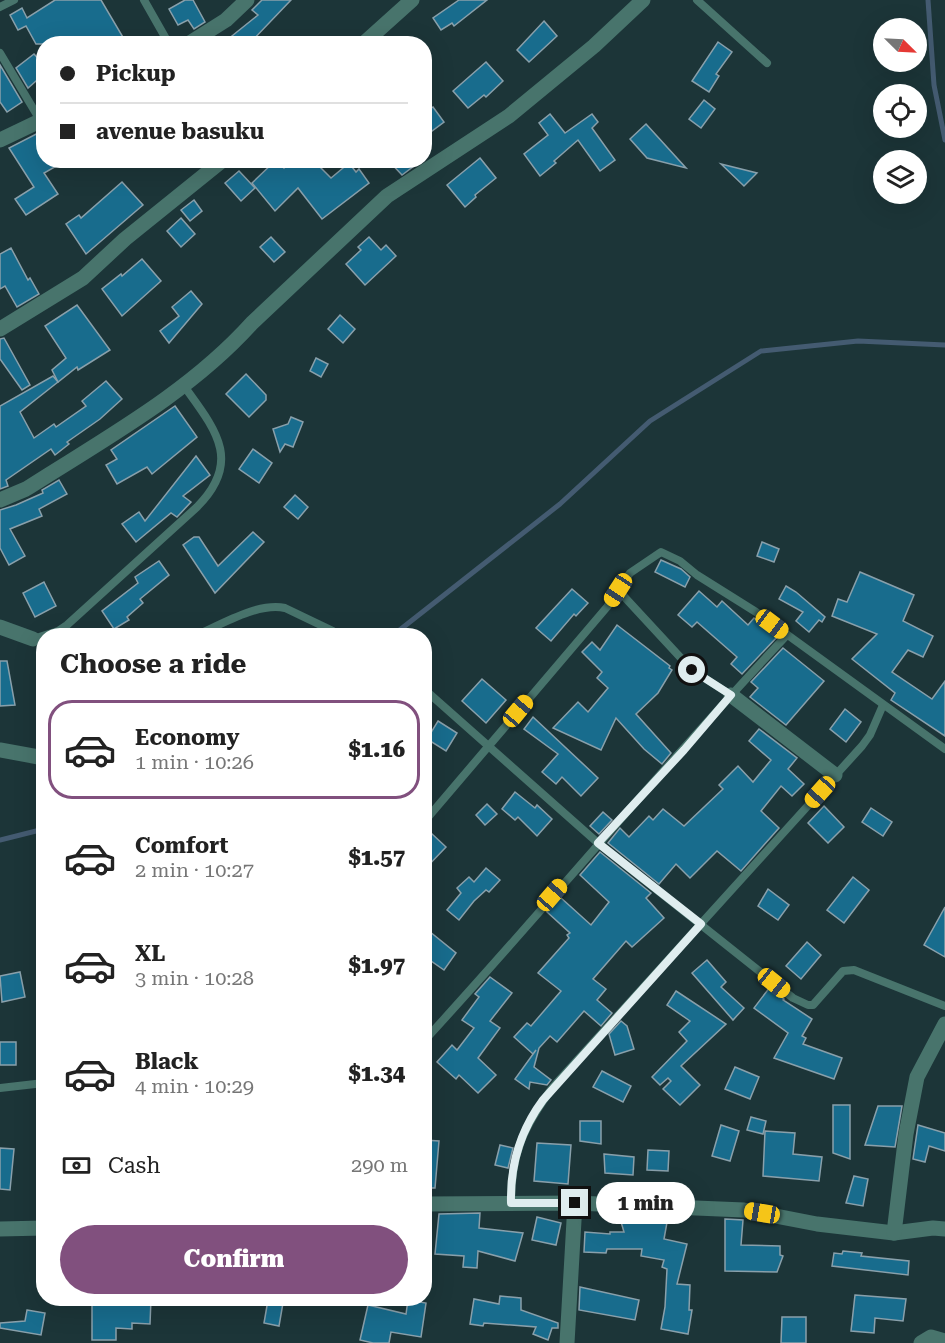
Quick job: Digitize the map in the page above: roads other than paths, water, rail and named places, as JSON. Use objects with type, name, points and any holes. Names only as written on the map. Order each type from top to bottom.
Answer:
[{"type":"street","points":[[201,36],[226,20],[247,0]]},
{"type":"street","points":[[372,36],[412,0]]},
{"type":"street","points":[[432,166],[509,116],[594,46],[643,0]]},
{"type":"street","points":[[0,140],[36,122]]},
{"type":"street","points":[[0,329],[83,278],[125,239],[210,168]]},
{"type":"street","points":[[0,500],[26,489],[184,386],[232,345],[252,323],[387,196],[430,168]]},
{"type":"street","points":[[0,627],[36,640]]},
{"type":"street","points":[[731,695],[835,775]]},
{"type":"street","points":[[0,750],[36,757]]},
{"type":"street","points":[[894,1233],[906,1134],[917,1077],[944,1027]]},
{"type":"street","points":[[567,1343],[575,1203]]},
{"type":"street","points":[[432,1204],[575,1203],[744,1210],[817,1224],[894,1233],[933,1228],[945,1229]]},
{"type":"street","points":[[0,1229],[36,1228]]},
{"type":"street","points":[[921,1343],[931,1337],[945,1341]]},
{"type":"lane","points":[[0,7],[14,0]]},
{"type":"lane","points":[[144,0],[164,36]]},
{"type":"lane","points":[[697,0],[766,63]]},
{"type":"lane","points":[[0,53],[36,110]]},
{"type":"lane","points":[[62,628],[197,507],[216,484],[221,460],[218,438],[212,425],[184,386]]},
{"type":"lane","points":[[432,812],[607,607],[630,573],[661,552],[680,561],[756,612],[945,749]]},
{"type":"lane","points":[[618,590],[692,670],[731,695]]},
{"type":"lane","points":[[213,628],[257,609],[277,606],[327,628]]},
{"type":"lane","points":[[432,1032],[598,843],[787,635]]},
{"type":"lane","points":[[432,696],[598,843],[793,998],[813,1005],[843,971],[854,970],[945,1006]]},
{"type":"lane","points":[[511,1203],[511,1183],[520,1138],[533,1114],[554,1087],[870,735],[883,705]]},
{"type":"lane","points":[[0,1088],[36,1084]]},
{"type":"waterway","points":[[928,0],[934,85],[945,140]]},
{"type":"waterway","points":[[402,628],[560,504],[650,421],[761,351],[858,341],[945,345]]},
{"type":"waterway","points":[[0,840],[36,831]]}]
